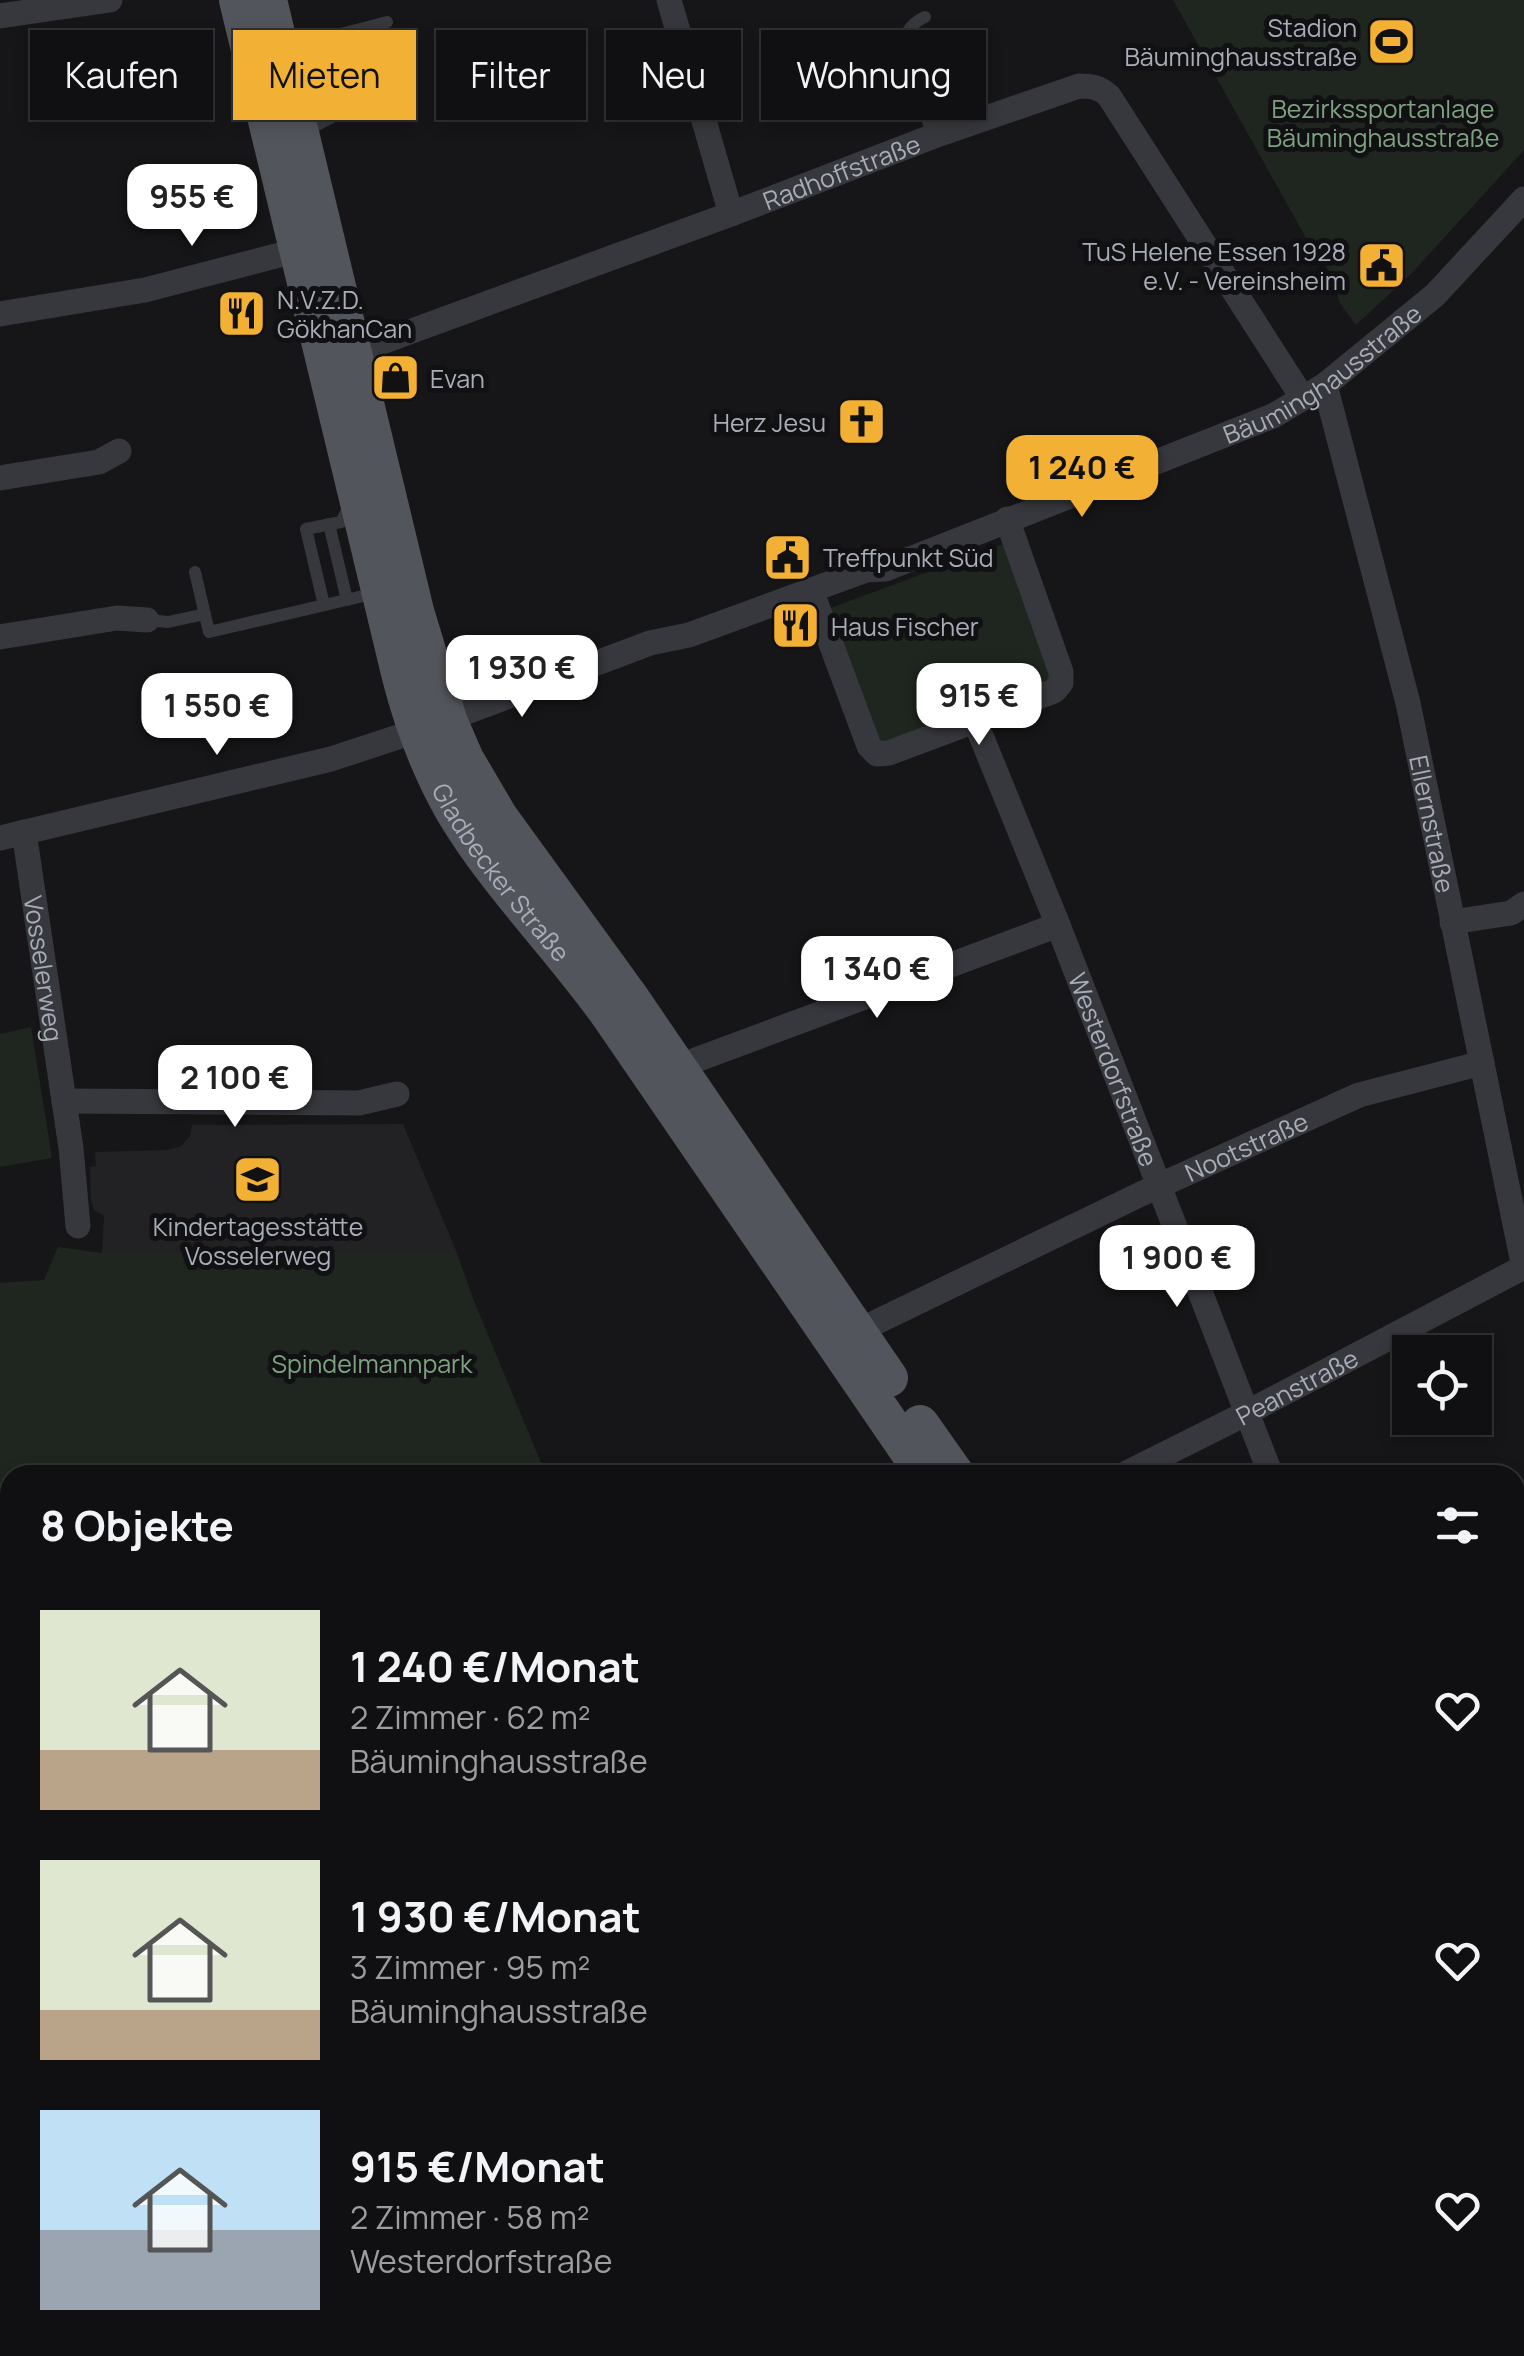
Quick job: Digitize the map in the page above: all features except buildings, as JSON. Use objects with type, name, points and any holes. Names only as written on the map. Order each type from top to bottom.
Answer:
[{"type":"main road","name":"Gladbecker Straße","points":[[238,0],[356,492],[363,596],[432,726],[470,770],[678,1066],[949,1465]]},
{"type":"main road","name":"Gladbecker Straße","points":[[268,0],[276,30]]},
{"type":"main road","name":"Gladbecker Straße","points":[[297,120],[415,611],[432,726],[434,774],[493,868],[607,1012],[917,1465]]},
{"type":"street","points":[[0,16],[110,0]]},
{"type":"street","points":[[669,0],[731,214]]},
{"type":"street","name":"Radhoffstraße","points":[[352,354],[1078,86],[1100,88],[1109,96],[1313,391]]},
{"type":"street","name":"Bäuminghausstraße","points":[[12,835],[331,759],[432,726],[650,642],[689,636],[866,570],[884,568],[967,538],[1272,416],[1313,391],[1435,295],[1524,199]]},
{"type":"street","points":[[0,314],[145,290],[299,250]]},
{"type":"street","name":"Ellernstraße","points":[[1313,391],[1408,703],[1524,1268]]},
{"type":"street","points":[[0,478],[100,462],[119,452]]},
{"type":"street","points":[[812,590],[870,746],[878,754],[889,754],[1054,691],[1061,683],[1061,672],[1007,519]]},
{"type":"street","points":[[0,637],[117,618],[147,620]]},
{"type":"street","name":"Westerdorfstraße","points":[[975,721],[1266,1465]]},
{"type":"street","name":"Vosselerweg","points":[[12,835],[64,1102],[78,1226]]},
{"type":"street","points":[[1452,922],[1511,913],[1524,904]]},
{"type":"street","points":[[678,1066],[1058,925]]},
{"type":"street","name":"Nootstraße","points":[[858,1331],[1158,1186],[1359,1095],[1482,1063]]},
{"type":"street","points":[[64,1102],[359,1104],[397,1094]]},
{"type":"street","name":"Peanstraße","points":[[1143,1465],[1524,1268]]},
{"type":"lane","points":[[926,16],[906,34],[905,46],[934,136]]},
{"type":"lane","points":[[356,30],[387,22]]},
{"type":"lane","points":[[300,135],[328,120]]},
{"type":"lane","points":[[324,605],[306,529],[341,522],[356,492]]},
{"type":"lane","points":[[195,572],[209,632],[363,596],[329,524]]},
{"type":"lane","points":[[147,620],[168,622],[205,614]]},
{"type":"shaded area","name":"Kindertagesstätte Vosselerweg","points":[[403,1124],[457,1253],[102,1253],[104,1216],[94,1210],[91,1200],[90,1167],[96,1166],[95,1152],[167,1150],[181,1146],[190,1136],[192,1125]]},
{"type":"green space","name":"Bezirkssportanlage Bäuminghausstraße","points":[[1173,0],[1524,0],[1524,150],[1411,274],[1356,325],[1340,303],[1330,272],[1315,254]]},
{"type":"green space","points":[[1006,543],[1054,673],[1047,686],[887,745],[876,739],[828,609]]},
{"type":"green space","points":[[31,1027],[52,1158],[0,1167],[0,1034]]},
{"type":"green space","name":"Spindelmannpark","points":[[58,1247],[102,1253],[457,1253],[542,1465],[0,1465],[0,1283],[44,1280]]},
{"type":"place","name":"Stadion Bäuminghausstraße","points":[[1392,41]]},
{"type":"place","name":"TuS Helene Essen 1928 e.V. - Vereinsheim","points":[[1381,265]]},
{"type":"place","name":"N.V.Z.D. GökhanCan","points":[[242,313]]},
{"type":"place","name":"Evan","points":[[395,378]]},
{"type":"place","name":"Herz Jesu","points":[[861,422]]},
{"type":"place","name":"Treffpunkt Süd","points":[[788,557]]},
{"type":"place","name":"Haus Fischer","points":[[796,626]]},
{"type":"place","name":"Kindertagesstätte Vosselerweg","points":[[258,1180]]}]
